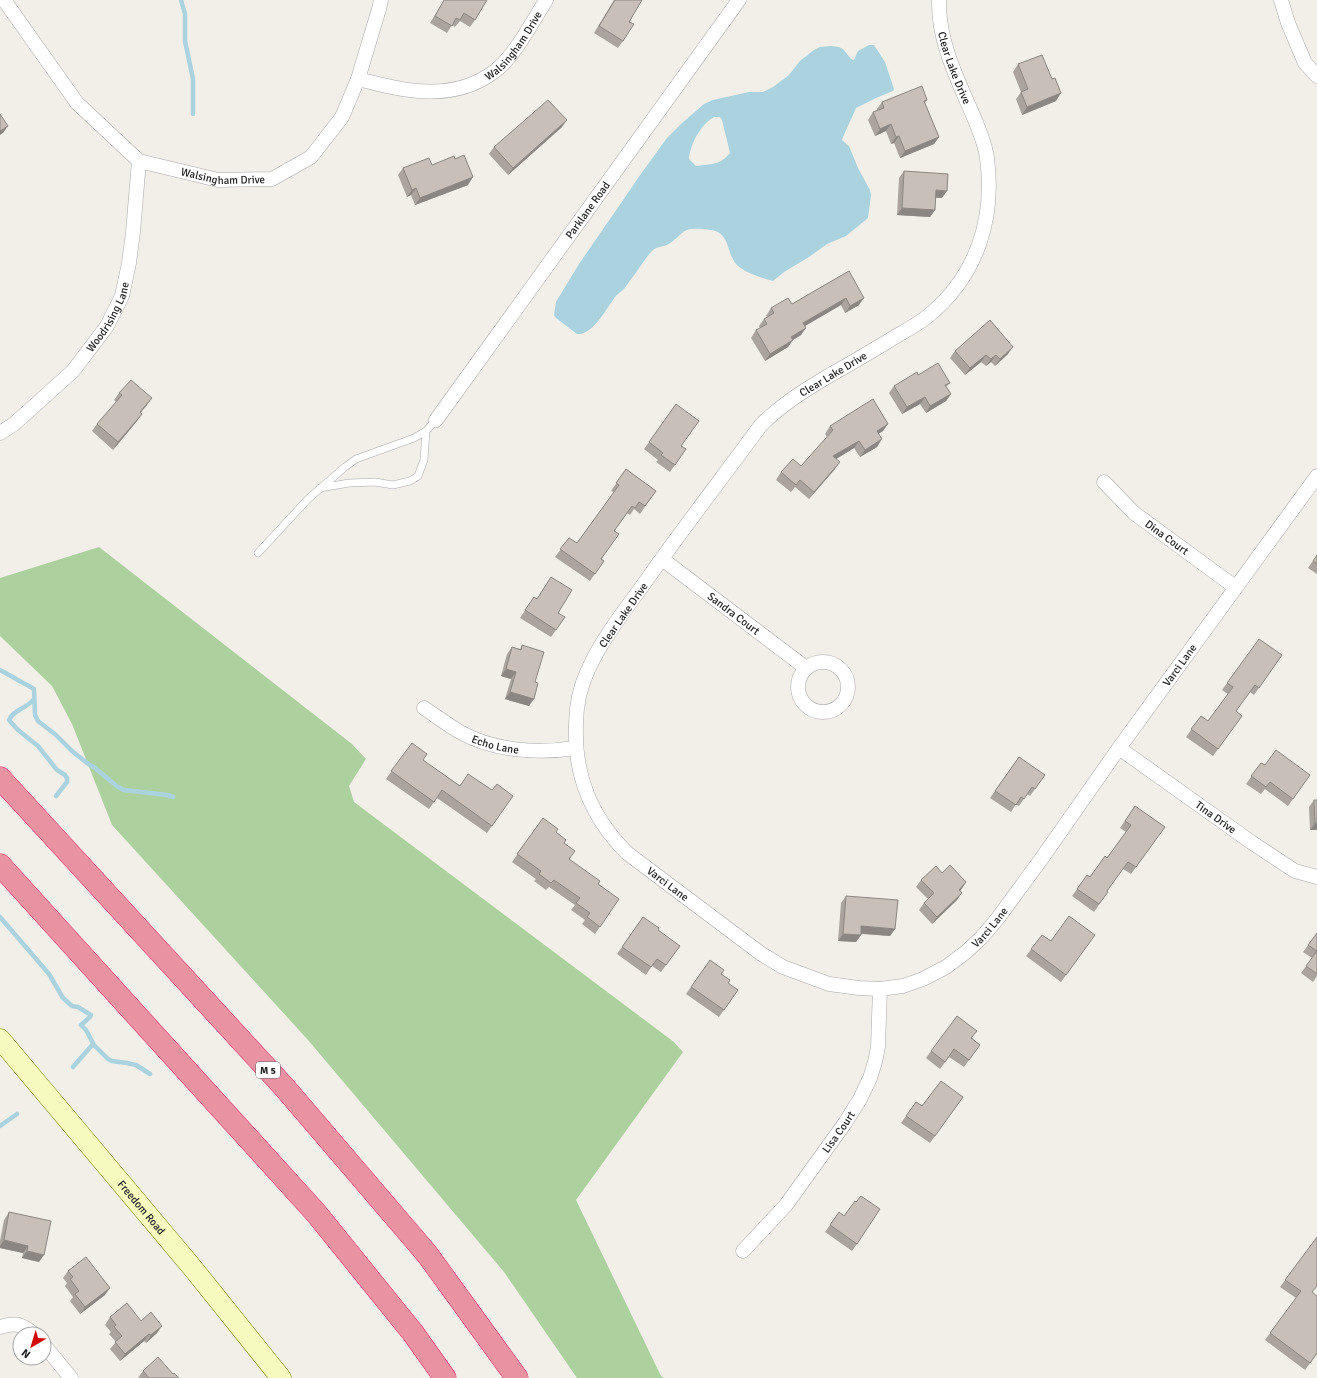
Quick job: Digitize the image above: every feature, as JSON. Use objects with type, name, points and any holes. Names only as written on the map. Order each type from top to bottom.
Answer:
[{"type":"highway","name":"M 5","points":[[0,778],[295,1100],[427,1254],[517,1378]]},
{"type":"highway","points":[[0,865],[316,1214],[413,1333],[445,1378]]},
{"type":"street","name":"Walsingham Drive","points":[[4,0],[77,103],[139,161],[218,180],[272,179],[310,157],[342,117],[358,79],[406,90],[435,92],[453,91],[474,84],[496,71],[514,51],[546,0]]},
{"type":"street","points":[[358,79],[380,9],[381,0]]},
{"type":"street","name":"Parklane Road","points":[[436,420],[739,0]]},
{"type":"street","name":"Clear Lake Drive","points":[[575,734],[578,698],[593,658],[662,559],[761,425],[782,406],[805,390],[927,317],[946,299],[963,278],[976,254],[984,229],[988,209],[989,182],[987,157],[982,137],[947,53],[942,35],[939,0]]},
{"type":"street","points":[[1281,0],[1288,23],[1305,62],[1317,76]]},
{"type":"street","name":"Woodrising Lane","points":[[0,433],[14,424],[73,371],[107,326],[122,296],[130,263],[134,232],[139,161]]},
{"type":"street","name":"Varci Lane","points":[[575,734],[575,748],[580,774],[594,809],[609,833],[627,853],[760,953],[783,967],[829,984],[880,989],[903,986],[923,979],[946,967],[966,952],[982,937],[998,918],[1235,587],[1317,476]]},
{"type":"street","name":"Dina Court","points":[[1104,482],[1134,513],[1235,587]]},
{"type":"street","name":"Sandra Court","points":[[662,559],[806,668]]},
{"type":"street","name":"Echo Lane","points":[[424,708],[460,732],[477,740],[492,744],[538,751],[556,751],[575,748]]},
{"type":"street","name":"Tina Drive","points":[[1119,748],[1251,842],[1295,871],[1317,877]]},
{"type":"street","name":"Lisa Court","points":[[743,1251],[786,1205],[845,1123],[860,1099],[870,1078],[877,1055],[880,989]]},
{"type":"street","name":"Freedom Road","points":[[0,1039],[191,1266],[281,1378]]},
{"type":"street","points":[[0,1327],[10,1324],[23,1326]]},
{"type":"street","points":[[52,1355],[71,1378]]},
{"type":"lane","points":[[258,553],[308,498],[344,467],[356,459],[414,438],[426,431],[436,420]]},
{"type":"lane","points":[[320,488],[349,483],[375,482],[393,486],[410,481],[418,476],[424,460],[426,431]]},
{"type":"green space","points":[[99,547],[352,744],[366,759],[349,786],[354,802],[674,1042],[683,1052],[576,1200],[661,1376],[664,1378],[577,1378],[504,1272],[308,1040],[112,825],[72,724],[52,686],[0,636],[0,578]]},
{"type":"water","points":[[869,45],[874,45],[885,62],[894,89],[893,91],[856,108],[842,140],[849,146],[858,168],[870,190],[871,195],[868,218],[846,236],[827,244],[784,272],[773,281],[749,273],[737,265],[731,255],[725,239],[717,232],[702,229],[687,230],[667,245],[653,250],[624,289],[616,296],[599,320],[588,331],[577,334],[556,318],[554,315],[556,302],[579,264],[667,138],[681,124],[704,104],[713,100],[749,92],[763,92],[773,87],[789,75],[800,61],[820,47],[839,47],[843,49],[851,59],[854,60],[858,51]],"holes":[[[714,117],[720,117],[730,153],[719,162],[696,166],[689,159],[694,141],[701,129],[709,120]]]},
{"type":"building","points":[[444,0],[487,0],[475,20],[464,13],[460,20],[456,18],[452,26],[435,16]]},
{"type":"building","points":[[615,0],[642,0],[629,22],[634,24],[623,41],[599,26]]},
{"type":"building","points":[[1042,55],[1052,79],[1055,78],[1061,93],[1027,107],[1021,92],[1028,89],[1018,64]]},
{"type":"building","points":[[922,86],[927,100],[924,101],[939,137],[905,151],[899,136],[896,137],[891,124],[880,129],[873,112],[884,108],[882,102]]},
{"type":"building","points":[[548,100],[567,120],[513,168],[494,147]]},
{"type":"building","points":[[0,114],[8,126],[0,131]]},
{"type":"building","points":[[464,155],[473,177],[420,198],[416,188],[412,190],[403,168],[429,158],[432,165],[454,156],[455,159]]},
{"type":"building","points":[[904,171],[948,174],[947,191],[936,190],[935,210],[902,208]]},
{"type":"building","points":[[849,271],[864,298],[850,306],[846,298],[803,323],[806,328],[791,337],[793,340],[770,354],[756,330],[767,324],[764,319],[774,313],[771,308],[788,298],[792,304]]},
{"type":"building","points":[[990,320],[1013,347],[1000,359],[996,355],[991,359],[986,355],[970,368],[955,351]]},
{"type":"building","points":[[938,363],[950,383],[945,385],[951,394],[930,406],[925,397],[907,407],[894,386],[917,372],[918,375]]},
{"type":"building","points":[[131,380],[152,398],[140,412],[142,414],[118,442],[97,424],[122,395],[119,393]]},
{"type":"building","points":[[873,399],[888,424],[877,431],[882,439],[865,450],[859,441],[833,456],[840,462],[814,492],[800,480],[796,485],[781,472],[793,459],[801,466],[833,430],[830,426]]},
{"type":"building","points":[[676,404],[699,421],[681,446],[686,449],[675,465],[661,455],[663,453],[649,442]]},
{"type":"building","points":[[626,469],[656,491],[645,506],[639,502],[635,508],[632,506],[614,531],[619,534],[601,559],[604,561],[595,574],[560,549],[569,538],[577,543],[619,485],[616,483]]},
{"type":"building","points":[[1317,555],[1317,564],[1313,561]]},
{"type":"building","points":[[551,577],[572,590],[558,613],[565,617],[556,630],[525,610],[534,597],[537,599]]},
{"type":"building","points":[[1259,639],[1282,655],[1259,688],[1255,685],[1236,711],[1242,716],[1218,749],[1191,729],[1201,716],[1208,721],[1233,687],[1227,683]]},
{"type":"building","points":[[522,645],[544,652],[535,682],[538,683],[534,699],[510,692],[516,672],[506,669],[512,647],[521,650]]},
{"type":"building","points":[[412,743],[427,754],[423,760],[460,786],[468,774],[492,790],[497,784],[513,796],[492,826],[442,790],[434,802],[391,771]]},
{"type":"building","points":[[1276,750],[1310,775],[1293,799],[1270,782],[1266,787],[1251,776],[1261,763],[1265,765]]},
{"type":"building","points":[[1019,757],[1045,775],[1035,789],[1032,787],[1024,799],[1021,797],[1016,805],[995,791]]},
{"type":"building","points":[[1314,800],[1317,800],[1317,823],[1315,823]]},
{"type":"building","points":[[1135,806],[1165,827],[1136,867],[1128,862],[1099,904],[1077,889],[1087,875],[1090,877],[1105,856],[1107,858],[1131,825],[1125,821]]},
{"type":"building","points":[[543,818],[558,829],[556,832],[566,840],[564,843],[575,851],[569,859],[600,881],[598,884],[619,899],[600,927],[587,917],[590,913],[576,903],[580,898],[554,880],[551,883],[539,874],[541,871],[517,854]]},
{"type":"building","points":[[950,865],[966,882],[959,890],[962,893],[937,917],[924,903],[934,893],[921,880],[936,866],[942,873]]},
{"type":"building","points":[[846,896],[898,900],[895,929],[861,926],[861,935],[843,934]]},
{"type":"building","points":[[1069,916],[1095,935],[1066,975],[1031,949],[1042,935],[1051,941]]},
{"type":"building","points":[[643,917],[659,928],[658,930],[680,946],[666,965],[657,959],[651,967],[622,947]]},
{"type":"building","points":[[1317,933],[1317,951],[1308,945]]},
{"type":"building","points":[[1317,951],[1317,974],[1306,966]]},
{"type":"building","points":[[710,960],[724,970],[721,974],[730,980],[728,983],[738,990],[724,1010],[691,987]]},
{"type":"building","points":[[957,1016],[977,1031],[971,1038],[980,1045],[969,1060],[954,1049],[945,1062],[931,1051]]},
{"type":"building","points":[[941,1081],[963,1097],[935,1136],[906,1116],[916,1102],[922,1106]]},
{"type":"building","points":[[861,1196],[880,1209],[857,1244],[830,1225],[839,1212],[844,1216],[855,1201],[856,1202]]},
{"type":"building","points":[[9,1212],[51,1221],[44,1255],[27,1251],[28,1246],[4,1240]]},
{"type":"building","points":[[1317,1237],[1317,1286],[1312,1292],[1317,1296],[1317,1353],[1310,1363],[1270,1333],[1301,1291],[1285,1280]]},
{"type":"building","points":[[86,1257],[110,1288],[85,1307],[75,1294],[79,1291],[70,1279],[73,1277],[68,1271]]},
{"type":"building","points":[[127,1303],[141,1321],[151,1312],[162,1326],[151,1335],[149,1334],[125,1354],[115,1342],[122,1336],[114,1327],[116,1325],[110,1317]]},
{"type":"building","points":[[158,1357],[173,1374],[174,1373],[179,1378],[149,1378],[143,1371]]},
{"type":"waterway","points":[[181,0],[185,14],[185,41],[193,79],[193,114]]},
{"type":"waterway","points":[[0,670],[34,689],[35,715],[38,721],[56,735],[72,751],[118,787],[124,790],[173,797]]},
{"type":"waterway","points":[[33,700],[17,711],[9,720],[18,730],[38,746],[57,770],[67,778],[67,782],[56,796]]},
{"type":"waterway","points":[[0,917],[49,974],[63,998],[72,1006],[78,1007],[91,1015],[81,1025],[86,1030],[94,1045],[108,1059],[136,1065],[150,1074]]},
{"type":"waterway","points":[[73,1067],[93,1044]]},
{"type":"waterway","points":[[0,1126],[17,1114]]}]
